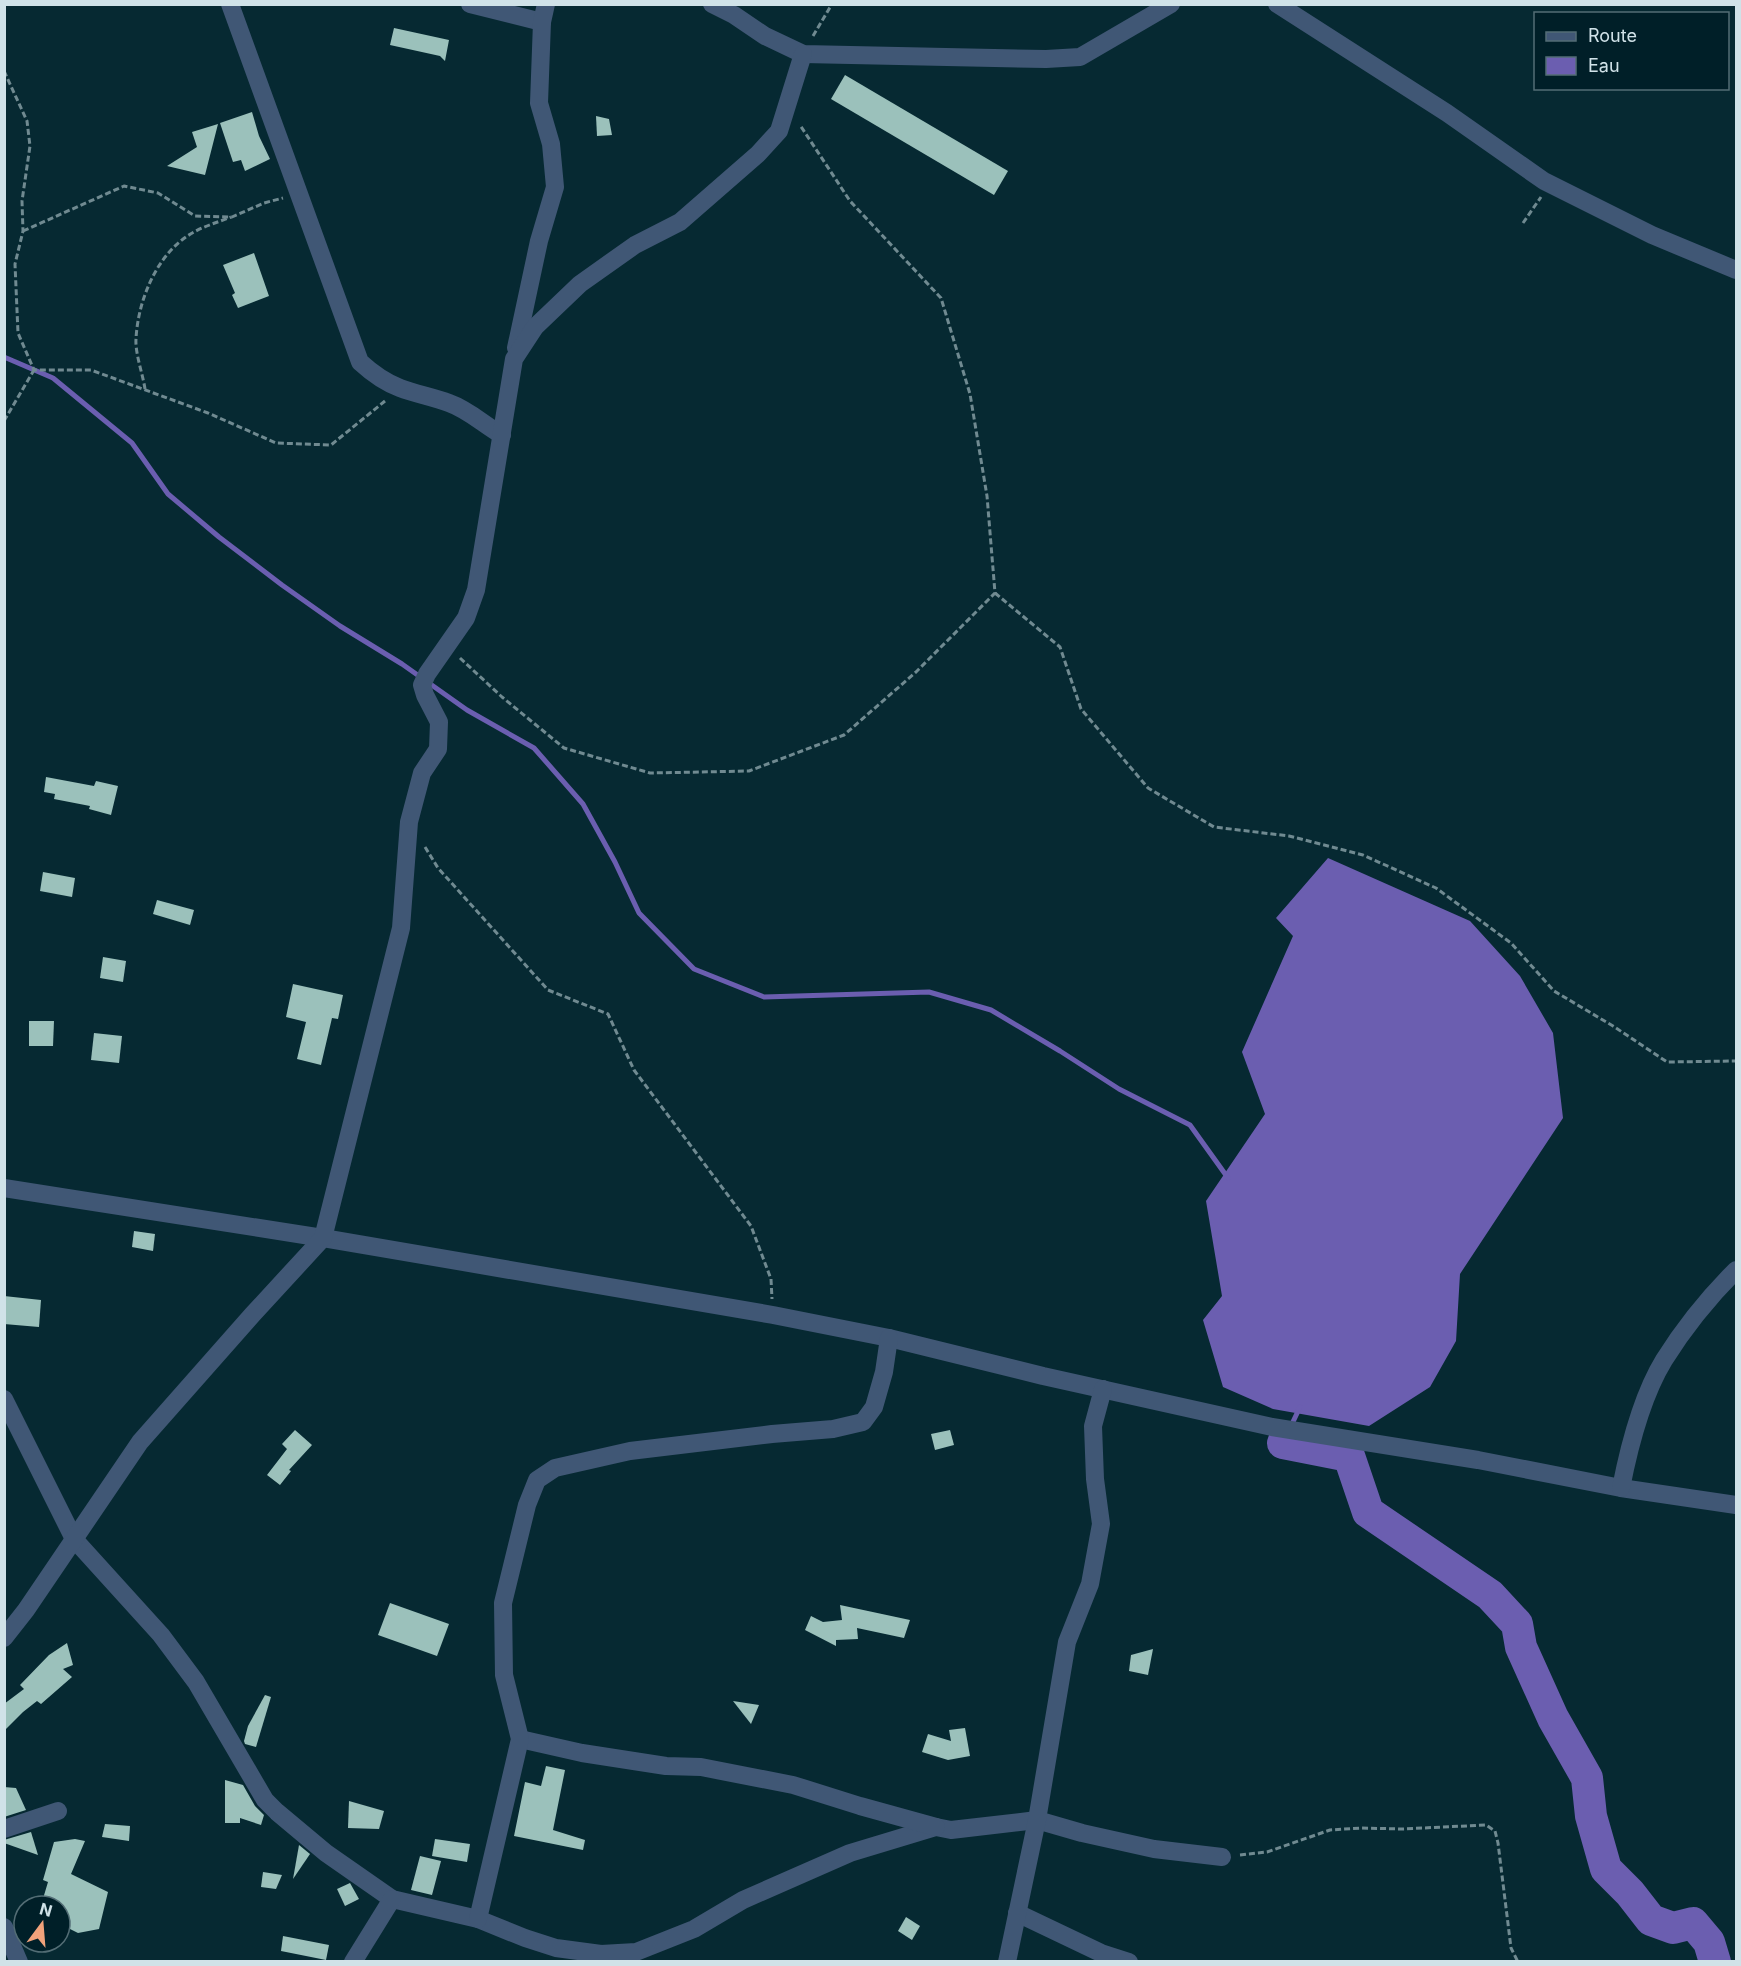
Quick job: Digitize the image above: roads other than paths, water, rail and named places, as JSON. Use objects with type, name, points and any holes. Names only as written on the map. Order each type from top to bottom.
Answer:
[{"type":"street","points":[[230,4],[360,362],[378,377],[400,388],[450,403],[467,411],[502,435]]},
{"type":"street","points":[[4,1638],[26,1610],[140,1442],[323,1238],[401,928],[409,822],[422,773],[438,749],[440,722],[422,685],[427,674],[466,618],[476,590],[514,359],[539,242],[555,187],[552,144],[539,103],[544,13],[470,4]]},
{"type":"street","points":[[712,4],[734,15],[765,36],[803,54],[1046,59],[1080,57],[1171,4]]},
{"type":"street","points":[[1277,4],[1447,113],[1544,181],[1652,235],[1737,270]]},
{"type":"street","points":[[514,359],[535,327],[580,284],[635,245],[680,222],[758,154],[779,131],[803,54]]},
{"type":"street","points":[[4,1188],[323,1238],[773,1315],[889,1338],[1272,1427],[1478,1460],[1621,1488],[1737,1505]]},
{"type":"street","points":[[1621,1488],[1629,1450],[1643,1407],[1663,1362],[1718,1288],[1737,1270]]},
{"type":"street","points":[[478,1919],[520,1739],[504,1675],[503,1603],[527,1505],[537,1480],[555,1468],[630,1451],[772,1434],[833,1430],[863,1422],[874,1407],[884,1372],[889,1338]]},
{"type":"street","points":[[1007,1962],[1037,1820],[1067,1642],[1090,1584],[1101,1524],[1095,1479],[1093,1426],[1103,1389]]},
{"type":"street","points":[[4,1399],[74,1539],[161,1635],[196,1682],[265,1800],[326,1853],[392,1899],[478,1919],[525,1938],[556,1947],[601,1954],[636,1952],[694,1929],[743,1900],[850,1853],[936,1827]]},
{"type":"street","points":[[520,1739],[592,1755],[666,1766],[701,1767],[793,1785],[860,1806],[951,1830],[1037,1820],[1154,1849],[1222,1857]]},
{"type":"street","points":[[4,1829],[58,1811]]},
{"type":"street","points":[[352,1962],[392,1899]]},
{"type":"street","points":[[1017,1913],[1101,1953],[1129,1962]]},
{"type":"street","points":[[4,1927],[19,1962]]},
{"type":"water","points":[[1328,858],[1470,921],[1520,976],[1553,1033],[1563,1118],[1460,1274],[1456,1341],[1430,1387],[1369,1426],[1273,1409],[1223,1387],[1203,1320],[1222,1296],[1206,1201],[1265,1114],[1242,1052],[1293,936],[1276,918]]},
{"type":"waterway","points":[[4,357],[53,378],[132,443],[168,494],[282,585],[467,710],[534,748],[583,804],[615,862],[639,913],[694,969],[764,997],[929,992],[991,1010],[1119,1089],[1190,1125],[1228,1178]]},
{"type":"waterway","points":[[1291,1426],[1300,1407]]},
{"type":"waterway","points":[[1283,1443],[1349,1456],[1368,1512],[1490,1595],[1517,1624],[1521,1647],[1553,1718],[1587,1778],[1591,1816],[1606,1869],[1630,1893],[1651,1920],[1673,1928],[1693,1923],[1709,1942],[1715,1962]]}]
